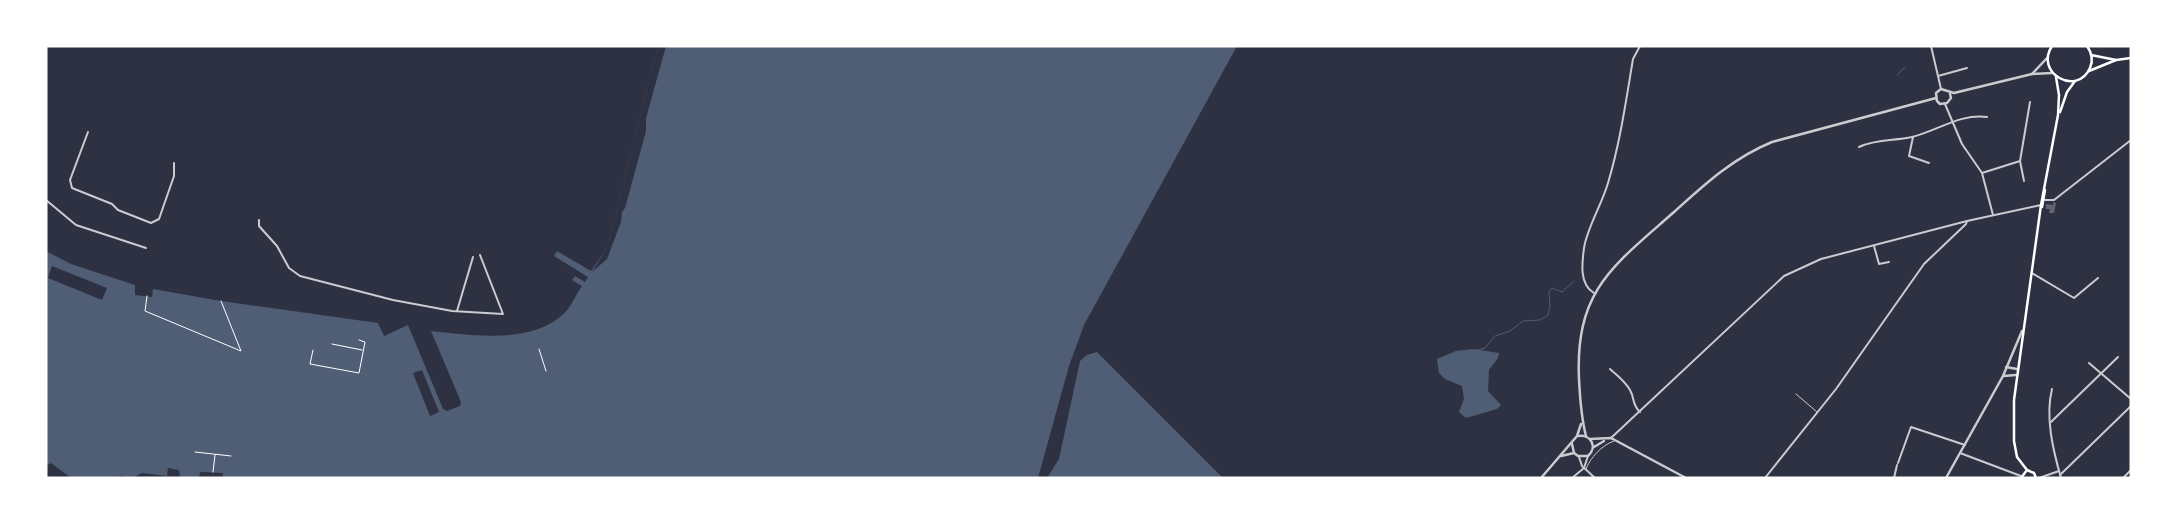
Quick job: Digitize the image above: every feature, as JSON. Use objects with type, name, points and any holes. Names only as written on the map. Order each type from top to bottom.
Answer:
[{"type":"main road","points":[[2052,46],[2048,57],[2052,73],[2065,81],[2075,81]]},
{"type":"main road","points":[[2087,46],[2092,55],[2089,71]]},
{"type":"main road","points":[[2092,55],[2116,60]]},
{"type":"main road","points":[[2058,116],[2067,92],[2075,81],[2089,71],[2116,60],[2131,58]]},
{"type":"main road","points":[[2041,213],[2058,116],[2059,95],[2056,77]]},
{"type":"main road","points":[[2022,476],[2022,465],[2014,441],[2016,369],[2046,182]]},
{"type":"main road","points":[[2022,465],[2034,473],[2037,478]]},
{"type":"main road","points":[[2022,476],[2027,470]]},
{"type":"street","points":[[1594,293],[1587,289],[1583,280],[1584,246],[1612,171],[1633,59],[1640,46]]},
{"type":"street","points":[[1930,46],[1941,89]]},
{"type":"street","points":[[2032,74],[2048,57]]},
{"type":"street","points":[[1938,76],[1967,68]]},
{"type":"street","points":[[1950,94],[2032,74],[2052,73]]},
{"type":"street","points":[[1941,89],[1946,89],[1950,94],[1950,100],[1946,104],[1940,104],[1936,98],[1936,93],[1941,89]]},
{"type":"street","points":[[1605,440],[1590,439],[1586,436],[1582,424],[1579,345],[1586,309],[1594,293],[1617,263],[1720,170],[1739,158],[1772,142],[1936,98]]},
{"type":"street","points":[[2024,180],[2020,161],[2030,102]]},
{"type":"street","points":[[1946,104],[1962,144],[1982,173],[1993,215]]},
{"type":"street","points":[[1859,147],[1871,142],[1913,137],[1952,122],[1978,116],[1987,117]]},
{"type":"street","points":[[88,132],[70,180],[72,188],[112,204],[118,210],[151,222],[156,222],[159,219],[170,189],[174,163]]},
{"type":"street","points":[[1913,137],[1909,156],[1929,163]]},
{"type":"street","points":[[2044,200],[2054,200],[2131,140]]},
{"type":"street","points":[[1982,173],[2020,161]]},
{"type":"street","points":[[46,200],[76,225],[146,248]]},
{"type":"street","points":[[1572,478],[1585,469],[1588,456],[1593,448],[1611,438],[1640,412],[1784,276],[1821,259],[1967,221],[2041,205]]},
{"type":"street","points":[[259,220],[259,226],[277,246],[289,268],[300,276],[393,300],[457,311],[503,314],[480,255]]},
{"type":"street","points":[[1765,478],[1818,412],[1894,309],[1924,264],[1967,221]]},
{"type":"street","points":[[1874,246],[1879,264],[1889,262]]},
{"type":"street","points":[[457,311],[473,257]]},
{"type":"street","points":[[2032,273],[2074,298],[2098,278]]},
{"type":"street","points":[[1946,478],[2003,376],[2022,331]]},
{"type":"street","points":[[2051,422],[2118,357]]},
{"type":"street","points":[[2090,363],[2131,399]]},
{"type":"street","points":[[2006,367],[2016,369]]},
{"type":"street","points":[[1610,369],[1632,392],[1633,404],[1640,412]]},
{"type":"street","points":[[2003,376],[2016,375]]},
{"type":"street","points":[[2052,389],[2050,399],[2051,422],[2060,476]]},
{"type":"street","points":[[2060,476],[2131,406]]},
{"type":"street","points":[[1540,478],[1572,443],[1582,424]]},
{"type":"street","points":[[1894,478],[1897,464],[1911,427],[1965,445]]},
{"type":"street","points":[[1577,436],[1586,436]]},
{"type":"street","points":[[1611,438],[1686,478]]},
{"type":"street","points":[[1590,439],[1593,448]]},
{"type":"street","points":[[1572,443],[1574,452],[1585,469],[1595,478]]},
{"type":"street","points":[[1560,456],[1574,452]]},
{"type":"street","points":[[1960,453],[2022,476]]},
{"type":"street","points":[[1578,456],[1588,456]]},
{"type":"street","points":[[2122,478],[2131,470]]},
{"type":"street","points":[[2037,478],[2059,471]]},
{"type":"street","points":[[2034,473],[2042,475]]},
{"type":"lane","points":[[1796,394],[1818,412]]},
{"type":"lane","points":[[1585,469],[1602,448],[1616,441]]},
{"type":"path","points":[[146,296],[145,311],[241,351],[220,301]]},
{"type":"path","points":[[313,350],[310,364],[359,373],[364,342],[359,340]]},
{"type":"path","points":[[332,344],[363,350]]},
{"type":"path","points":[[539,349],[546,371]]},
{"type":"path","points":[[195,452],[231,456]]},
{"type":"path","points":[[213,472],[215,454]]},
{"type":"water","points":[[658,46],[1237,46],[1084,325],[1069,366],[1038,478],[223,478],[223,473],[200,472],[199,478],[180,478],[179,470],[168,468],[167,476],[142,473],[132,478],[119,476],[118,478],[71,478],[51,463],[46,466],[46,251],[71,264],[135,285],[135,295],[152,297],[153,289],[221,301],[378,323],[384,336],[408,325],[443,409],[447,411],[460,406],[461,402],[431,331],[484,336],[522,333],[539,329],[555,321],[568,309],[582,286],[572,280],[575,276],[585,282],[588,277],[554,256],[557,251],[591,271],[607,248]]},
{"type":"water","points":[[1474,349],[1499,353],[1498,358],[1489,370],[1488,391],[1501,405],[1497,409],[1466,418],[1459,412],[1464,399],[1462,386],[1445,379],[1439,373],[1437,359],[1456,351]]},
{"type":"water","points":[[1097,352],[1223,478],[1047,478],[1059,459],[1080,361],[1087,355]]},
{"type":"pier","points":[[658,46],[666,46],[646,118],[646,131],[625,208],[622,212],[621,222],[607,259],[592,272],[607,248]]},
{"type":"pier","points":[[52,266],[107,288],[102,300],[48,278]]},
{"type":"pier","points":[[422,370],[439,412],[430,416],[413,373]]},
{"type":"building","points":[[2053,202],[2056,203],[2054,213],[2049,213],[2050,209],[2046,209],[2046,204],[2053,205]]},
{"type":"waterway","points":[[1897,75],[1905,67]]},
{"type":"waterway","points":[[1478,350],[1485,348],[1495,336],[1510,331],[1523,321],[1540,320],[1548,315],[1550,307],[1549,292],[1552,288],[1562,292],[1574,281]]}]
